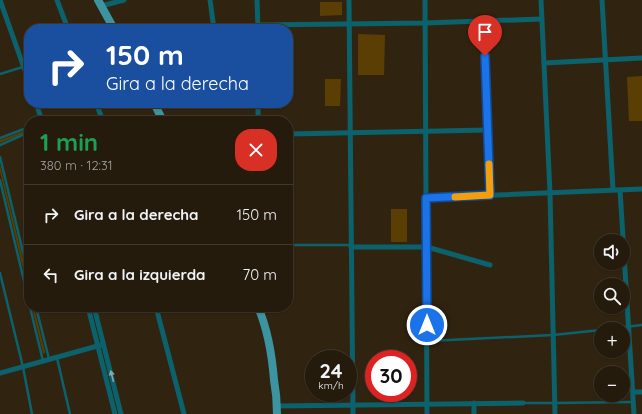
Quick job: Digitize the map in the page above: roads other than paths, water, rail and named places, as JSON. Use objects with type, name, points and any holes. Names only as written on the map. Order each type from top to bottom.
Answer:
[{"type":"main road","points":[[100,3],[111,24]]},
{"type":"main road","points":[[260,312],[269,342],[273,363],[277,410]]},
{"type":"street","points":[[0,0],[24,61]]},
{"type":"street","points":[[57,0],[66,24]]},
{"type":"street","points":[[100,3],[124,0]]},
{"type":"street","points":[[210,0],[213,24]]},
{"type":"street","points":[[257,0],[258,24]]},
{"type":"street","points":[[349,0],[353,414]]},
{"type":"street","points":[[425,0],[427,414]]},
{"type":"street","points":[[541,0],[550,193],[555,414]]},
{"type":"street","points":[[602,0],[613,190]]},
{"type":"street","points":[[293,26],[542,19]]},
{"type":"street","points":[[485,56],[490,195]]},
{"type":"street","points":[[544,63],[642,58]]},
{"type":"street","points":[[293,134],[488,130]]},
{"type":"street","points":[[426,198],[642,189]]},
{"type":"street","points":[[620,190],[629,322]]},
{"type":"street","points":[[351,246],[426,247],[490,265]]},
{"type":"street","points":[[90,312],[121,414]]},
{"type":"street","points":[[95,312],[115,414]]},
{"type":"street","points":[[157,312],[184,414]]},
{"type":"street","points":[[630,342],[634,414]]},
{"type":"street","points":[[0,373],[101,345]]},
{"type":"street","points":[[633,392],[642,392]]},
{"type":"street","points":[[474,403],[474,414]]},
{"type":"street","points":[[277,410],[353,405],[523,403]]},
{"type":"lane","points":[[0,74],[24,67]]},
{"type":"lane","points":[[0,138],[24,129]]},
{"type":"lane","points":[[0,145],[24,134]]},
{"type":"lane","points":[[0,157],[24,256]]},
{"type":"lane","points":[[0,180],[24,281]]},
{"type":"lane","points":[[293,245],[351,246]]},
{"type":"lane","points":[[0,273],[23,367],[32,414]]},
{"type":"lane","points":[[32,312],[46,360]]},
{"type":"lane","points":[[37,312],[46,360]]},
{"type":"lane","points":[[630,326],[642,325]]},
{"type":"lane","points":[[427,341],[553,335],[594,331]]},
{"type":"lane","points":[[57,357],[70,414]]},
{"type":"lane","points":[[523,403],[555,404],[633,402]]}]
